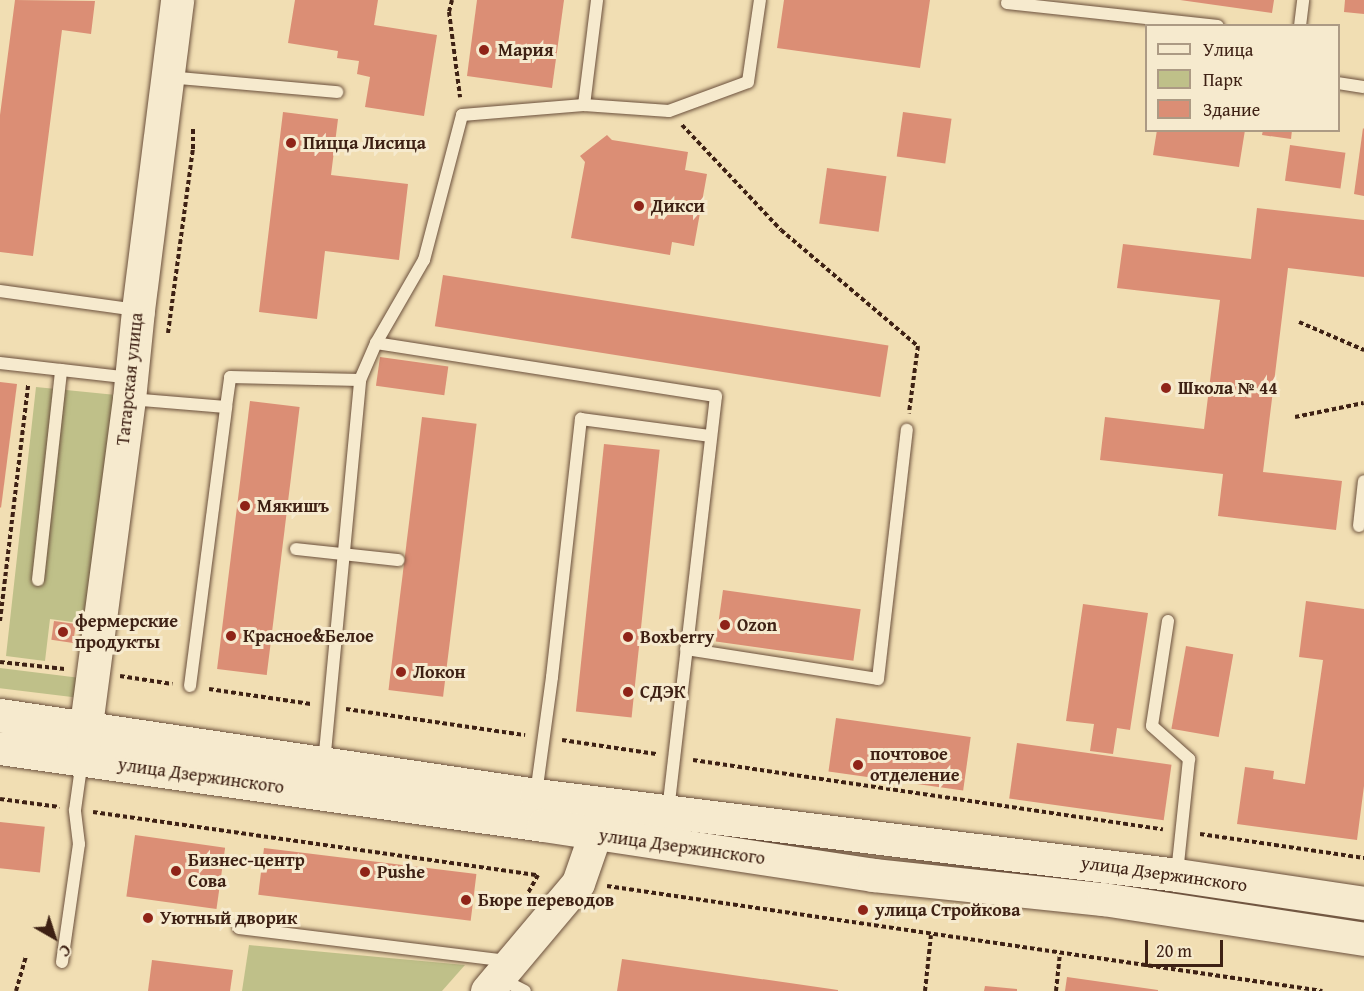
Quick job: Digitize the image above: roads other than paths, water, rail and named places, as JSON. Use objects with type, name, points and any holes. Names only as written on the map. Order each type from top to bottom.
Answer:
[{"type":"main road","name":"Татарская улица","points":[[82,759],[86,726],[107,674],[138,310],[177,0]]},
{"type":"main road","name":"улица Дзержинского","points":[[0,715],[86,726],[536,795],[601,819],[668,811],[1177,875],[1364,903]]},
{"type":"main road","name":"улица Дзержинского","points":[[0,748],[601,819],[873,875],[1103,899],[1364,939]]},
{"type":"main road","points":[[506,981],[578,883],[601,819]]},
{"type":"lane","points":[[584,105],[597,0]]},
{"type":"lane","points":[[324,764],[360,380],[376,343],[424,260],[462,116],[584,105],[669,111],[748,82],[760,0]]},
{"type":"lane","points":[[1300,24],[1303,0]]},
{"type":"lane","points":[[1007,3],[1200,24]]},
{"type":"lane","points":[[166,77],[337,92]]},
{"type":"lane","points":[[1340,83],[1364,87]]},
{"type":"lane","points":[[0,291],[138,310]]},
{"type":"lane","points":[[376,343],[716,396],[668,811]]},
{"type":"lane","points":[[0,363],[61,370],[130,388],[226,407]]},
{"type":"lane","points":[[38,580],[61,370]]},
{"type":"lane","points":[[190,686],[230,376],[360,380]]},
{"type":"lane","points":[[536,795],[542,737],[552,677],[581,419],[711,436]]},
{"type":"lane","points":[[686,649],[878,679],[907,430]]},
{"type":"lane","points":[[1359,526],[1364,481]]},
{"type":"lane","points":[[296,549],[398,561]]},
{"type":"lane","points":[[1168,621],[1152,726],[1189,759],[1177,875]]},
{"type":"lane","points":[[62,962],[78,844],[75,810],[82,759]]},
{"type":"lane","points":[[239,928],[506,981]]},
{"type":"place","name":"Мария","points":[[484,50]]},
{"type":"place","name":"Пицца Лисица","points":[[291,143]]},
{"type":"place","name":"Дикси","points":[[639,206]]},
{"type":"place","name":"Школа № 44","points":[[1166,388]]},
{"type":"place","name":"Мякишъ","points":[[245,506]]},
{"type":"place","name":"Ozon","points":[[725,625]]},
{"type":"place","name":"фермерские продукты","points":[[63,632]]},
{"type":"place","name":"Красное&Белое","points":[[231,636]]},
{"type":"place","name":"Boxberry","points":[[628,637]]},
{"type":"place","name":"Локон","points":[[401,672]]},
{"type":"place","name":"СДЭК","points":[[628,692]]},
{"type":"place","name":"почтовое отделение","points":[[858,765]]},
{"type":"place","name":"Бизнес-центр Сова","points":[[176,871]]},
{"type":"place","name":"Pushe","points":[[365,872]]},
{"type":"place","name":"Бюре переводов","points":[[466,900]]},
{"type":"place","name":"улица Стройкова","points":[[863,910]]},
{"type":"place","name":"Уютный дворик","points":[[148,918]]}]
